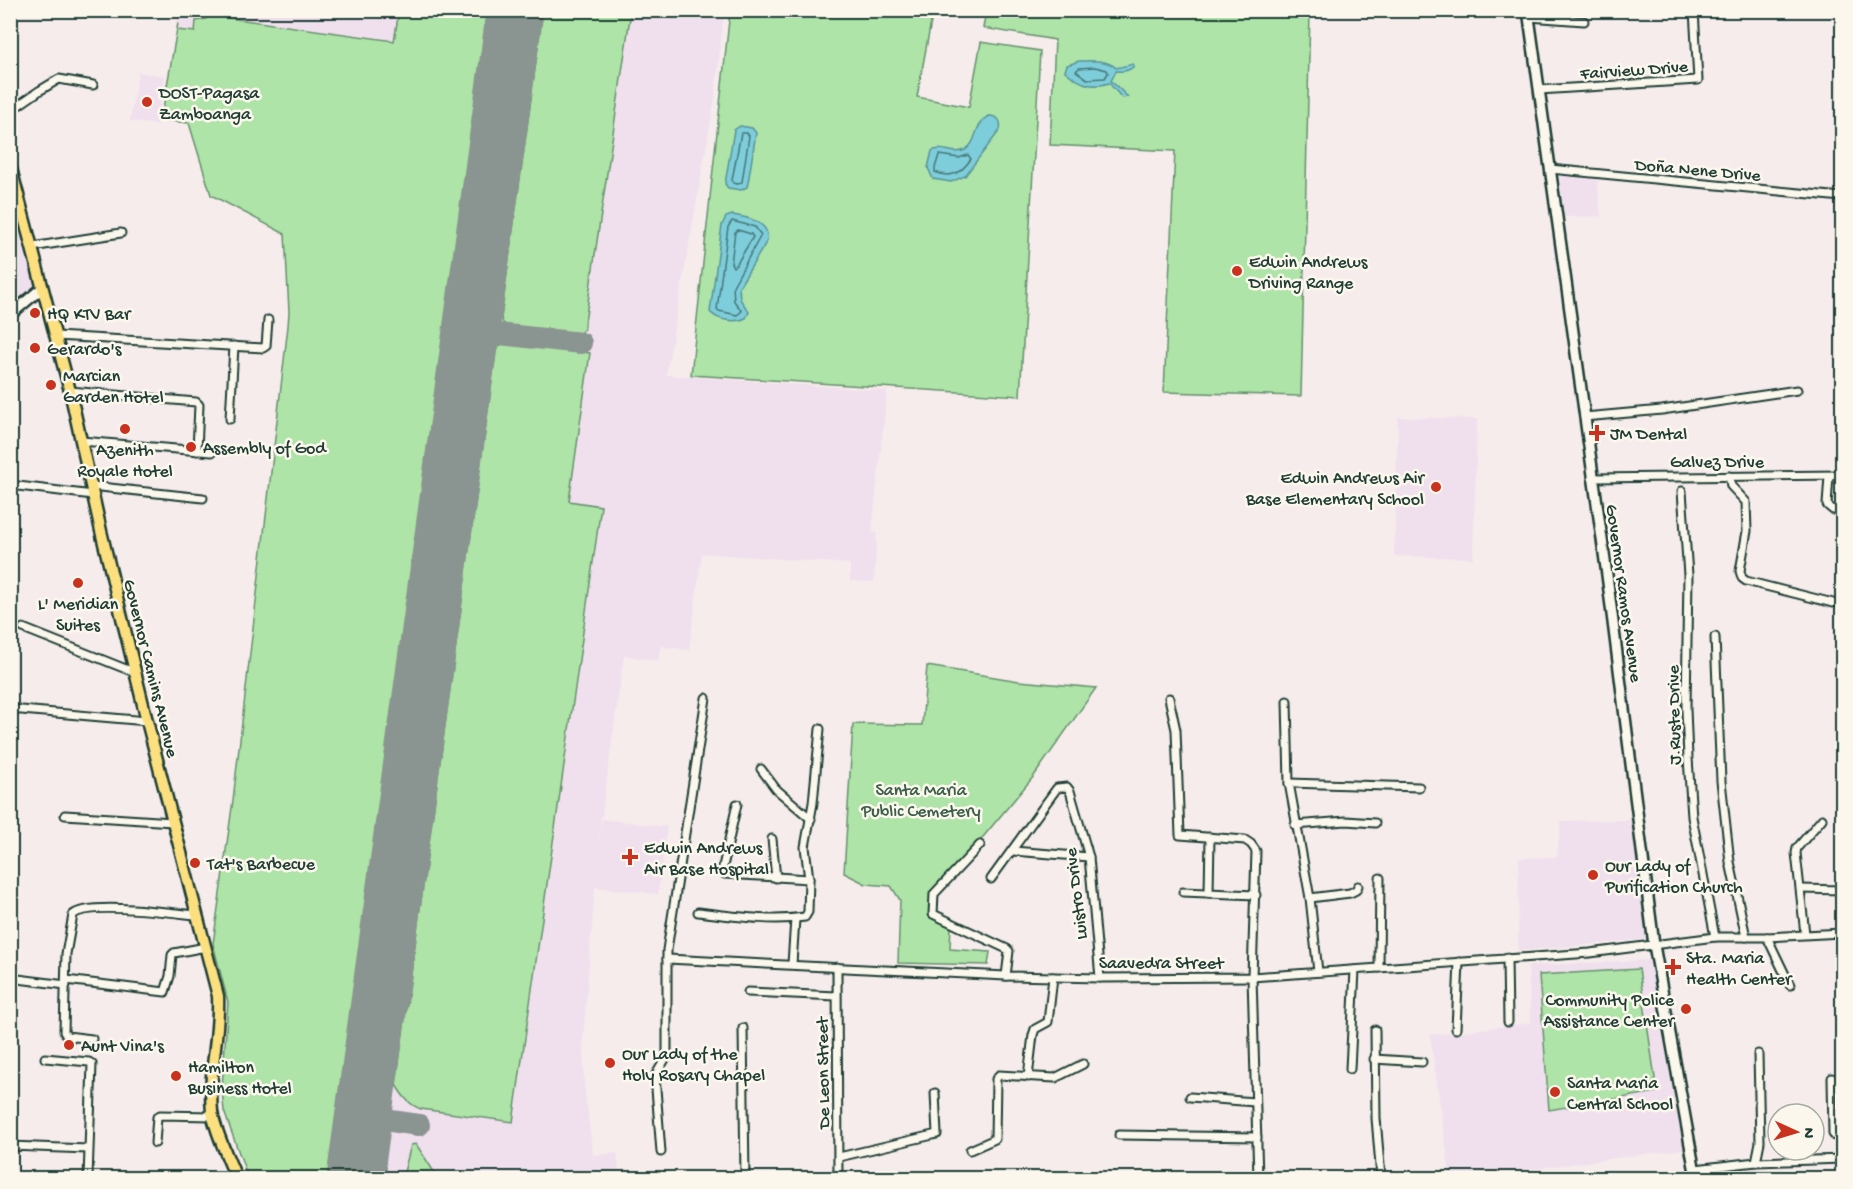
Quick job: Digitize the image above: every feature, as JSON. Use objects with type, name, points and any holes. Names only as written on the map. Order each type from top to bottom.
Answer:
[{"type":"main road","name":"Governor Ramos Avenue","points":[[1528,14],[1654,945],[1696,1174]]},
{"type":"main road","name":"Governor Camins Avenue","points":[[10,165],[70,391],[147,721],[218,996],[219,1014],[211,1076],[213,1116],[236,1179]]},
{"type":"main road","points":[[10,315],[42,288]]},
{"type":"street","name":"Fairview Drive","points":[[1539,90],[1698,80],[1694,10]]},
{"type":"street","points":[[1528,14],[1584,21]]},
{"type":"street","points":[[10,111],[59,80],[93,85]]},
{"type":"street","name":"Doña Nene Drive","points":[[1550,169],[1842,197]]},
{"type":"street","points":[[32,247],[121,233]]},
{"type":"street","points":[[56,336],[265,348],[268,320]]},
{"type":"street","points":[[230,419],[234,346]]},
{"type":"street","points":[[1584,417],[1662,410],[1797,390]]},
{"type":"street","points":[[70,391],[196,402],[200,405],[197,451]]},
{"type":"street","points":[[81,441],[212,452]]},
{"type":"street","name":"Galvez Drive","points":[[1592,478],[1842,475]]},
{"type":"street","points":[[1729,476],[1731,486],[1746,502],[1747,531],[1740,571],[1742,578],[1746,581],[1833,603]]},
{"type":"street","points":[[1829,476],[1827,505],[1833,510],[1842,510]]},
{"type":"street","points":[[10,485],[203,498]]},
{"type":"street","name":"J.Ruste Drive","points":[[1682,491],[1688,574],[1686,709],[1692,817],[1714,937]]},
{"type":"street","points":[[23,628],[136,673]]},
{"type":"street","points":[[1714,637],[1722,792],[1730,862],[1746,937]]},
{"type":"street","points":[[661,1152],[655,1076],[667,1056],[667,959],[706,698]]},
{"type":"street","points":[[1169,698],[1176,730],[1179,832],[1183,836],[1245,840],[1256,851],[1252,977],[1258,1179]]},
{"type":"street","points":[[1287,701],[1288,783],[1310,898],[1318,972]]},
{"type":"street","points":[[10,709],[147,721]]},
{"type":"street","points":[[698,912],[747,917],[795,919],[805,917],[808,912],[809,879],[805,847],[811,819],[820,729]]},
{"type":"street","points":[[761,770],[776,789],[811,819]]},
{"type":"street","points":[[1288,783],[1419,787]]},
{"type":"street","name":"Luistro Drive","points":[[991,879],[1058,788],[1062,787],[1070,791],[1089,857],[1100,978]]},
{"type":"street","points":[[737,804],[723,873],[760,878],[809,879]]},
{"type":"street","points":[[65,815],[173,822]]},
{"type":"street","points":[[1805,934],[1797,848],[1822,819]]},
{"type":"street","points":[[1295,825],[1346,821],[1375,822]]},
{"type":"street","points":[[1209,893],[1210,837]]},
{"type":"street","points":[[772,839],[776,878]]},
{"type":"street","points":[[980,845],[934,894],[933,914],[1007,949],[1009,951],[1006,976]]},
{"type":"street","points":[[1013,851],[1089,857]]},
{"type":"street","points":[[1379,968],[1380,878]]},
{"type":"street","points":[[1310,898],[1350,893],[1356,890],[1358,885]]},
{"type":"street","points":[[1801,889],[1842,890]]},
{"type":"street","points":[[1183,892],[1256,895]]},
{"type":"street","points":[[92,1038],[67,1036],[64,1032],[69,930],[73,915],[76,912],[134,909],[196,915]]},
{"type":"street","points":[[792,964],[795,919]]},
{"type":"street","name":"Saavedra Street","points":[[667,959],[1006,976],[1252,977],[1590,952],[1714,937],[1842,933]]},
{"type":"street","points":[[1767,937],[1790,985]]},
{"type":"street","points":[[18,979],[165,992],[174,952],[206,947]]},
{"type":"street","points":[[1507,958],[1508,1022]]},
{"type":"street","points":[[1456,1029],[1460,962]]},
{"type":"street","name":"De Leon Street","points":[[837,967],[838,1179]]},
{"type":"street","points":[[1350,1069],[1355,970]]},
{"type":"street","points":[[1028,1077],[1035,1029],[1048,1022],[1053,977]]},
{"type":"street","points":[[748,992],[836,996]]},
{"type":"street","points":[[742,1028],[745,1179]]},
{"type":"street","points":[[1375,1030],[1376,1118],[1381,1179]]},
{"type":"street","points":[[1756,1162],[1761,1142],[1758,1054]]},
{"type":"street","points":[[45,1058],[92,1064],[88,1179]]},
{"type":"street","points":[[1374,1059],[1422,1062]]},
{"type":"street","points":[[970,1150],[994,1139],[997,1077],[1055,1078],[1083,1064]]},
{"type":"street","points":[[1832,1078],[1833,1134],[1842,1136]]},
{"type":"street","points":[[839,1157],[938,1134],[936,1093]]},
{"type":"street","points":[[1190,1097],[1255,1102]]},
{"type":"street","points":[[155,1143],[160,1115],[213,1116]]},
{"type":"street","points":[[1119,1135],[1257,1137]]},
{"type":"street","points":[[10,1146],[88,1149]]},
{"type":"street","points":[[1696,1174],[1756,1162],[1842,1159]]},
{"type":"shaded area","points":[[179,11],[724,11],[715,97],[666,375],[887,391],[872,532],[877,533],[874,582],[850,581],[850,564],[702,553],[689,650],[660,646],[658,661],[624,655],[597,849],[602,819],[667,827],[658,894],[595,887],[583,1039],[584,1084],[593,1155],[617,1153],[620,1178],[248,1178],[224,1111],[223,1071],[228,1002],[213,944],[261,572],[289,312],[285,234],[211,195],[189,123],[161,120]]},
{"type":"shaded area","points":[[138,72],[165,76],[157,125],[130,121]]},
{"type":"shaded area","points":[[1560,176],[1597,180],[1601,216],[1564,217]]},
{"type":"shaded area","points":[[10,190],[35,287],[11,311],[10,311]]},
{"type":"shaded area","name":"Edwin Andrews Air Base Elementary School","points":[[1398,417],[1477,419],[1473,558],[1394,556]]},
{"type":"shaded area","points":[[1633,820],[1649,939],[1518,951],[1519,858],[1557,857],[1561,821]]},
{"type":"shaded area","name":"Santa Maria Central School","points":[[1649,960],[1683,1149],[1490,1175],[1488,1178],[1450,1174],[1430,1035],[1531,1023],[1528,966]]},
{"type":"green space","points":[[399,11],[488,11],[331,1178],[248,1178],[224,1111],[222,1089],[228,1002],[213,944],[233,800],[288,326],[285,234],[211,195],[189,123],[161,120],[178,23],[177,30],[195,32],[196,21],[206,19],[208,15],[394,41]]},
{"type":"green space","points":[[543,11],[631,11],[584,329],[578,335],[573,336],[512,329],[503,323],[501,318]]},
{"type":"green space","points":[[730,11],[933,11],[917,97],[969,107],[981,42],[1040,51],[1020,396],[691,375]]},
{"type":"green space","points":[[986,11],[1310,11],[1301,396],[1164,392],[1175,151],[1050,145],[1055,40],[983,28]]},
{"type":"green space","points":[[508,342],[590,353],[569,501],[601,506],[513,1122],[421,1109],[409,1102],[396,1085],[496,351],[500,345]]},
{"type":"green space","name":"Santa Maria Public Cemetery","points":[[927,666],[1019,681],[1096,688],[1034,776],[973,849],[932,892],[931,915],[951,925],[950,949],[990,952],[988,965],[898,963],[900,900],[891,886],[866,884],[844,873],[853,724],[922,725]]},
{"type":"green space","points":[[1639,969],[1657,1092],[1549,1110],[1539,975]]},
{"type":"green space","points":[[416,1144],[438,1178],[398,1178],[404,1172],[411,1145]]},
{"type":"water","points":[[1079,61],[1104,62],[1116,68],[1133,64],[1134,66],[1128,70],[1116,71],[1111,81],[1128,97],[1122,98],[1109,83],[1086,84],[1065,71],[1067,65]]},
{"type":"water","points":[[989,116],[999,120],[1000,130],[965,176],[951,182],[933,179],[928,168],[932,151],[940,149],[961,152],[965,150],[972,142],[980,124]]},
{"type":"water","points":[[740,126],[752,128],[756,133],[747,187],[741,190],[728,188],[725,184],[734,130]]},
{"type":"water","points":[[732,215],[744,217],[762,225],[767,241],[739,287],[740,299],[749,312],[746,318],[732,321],[722,319],[710,312],[722,225],[726,217]]},
{"type":"taxiway","points":[[471,331],[581,343]]},
{"type":"taxiway","points":[[363,1117],[419,1125]]},
{"type":"taxiway","points":[[361,1134],[344,1155],[344,1163],[356,1174],[373,1175],[376,1173],[376,1168],[363,1123]]},
{"type":"runway","points":[[355,1178],[515,10]]},
{"type":"place","name":"DOST-Pagasa Zamboanga","points":[[147,102]]},
{"type":"place","name":"Edwin Andrews Driving Range","points":[[1237,271]]},
{"type":"place","name":"HQ KTV Bar","points":[[35,313]]},
{"type":"place","name":"Gerardo's","points":[[35,348]]},
{"type":"place","name":"Marcian Garden Hotel","points":[[51,385]]},
{"type":"place","name":"Azenith Royale Hotel","points":[[125,429]]},
{"type":"place","name":"JM Dental","points":[[1597,433]]},
{"type":"place","name":"Assembly of God","points":[[191,447]]},
{"type":"place","name":"Edwin Andrews Air Base Elementary School","points":[[1436,487]]},
{"type":"place","name":"L' Meridian Suites","points":[[78,583]]},
{"type":"place","name":"Edwin Andrews Air Base Hospital","points":[[630,857]]},
{"type":"place","name":"Tat's Barbecue","points":[[195,863]]},
{"type":"place","name":"Our Lady of Purification Church","points":[[1593,875]]},
{"type":"place","name":"Sta. Maria Health Center","points":[[1673,967]]},
{"type":"place","name":"Community Police Assistance Center","points":[[1686,1009]]},
{"type":"place","name":"Aunt Vina's","points":[[69,1045]]},
{"type":"place","name":"Our Lady of the Holy Rosary Chapel","points":[[610,1063]]},
{"type":"place","name":"Hamilton Business Hotel","points":[[176,1076]]},
{"type":"place","name":"Santa Maria Central School","points":[[1555,1092]]}]
